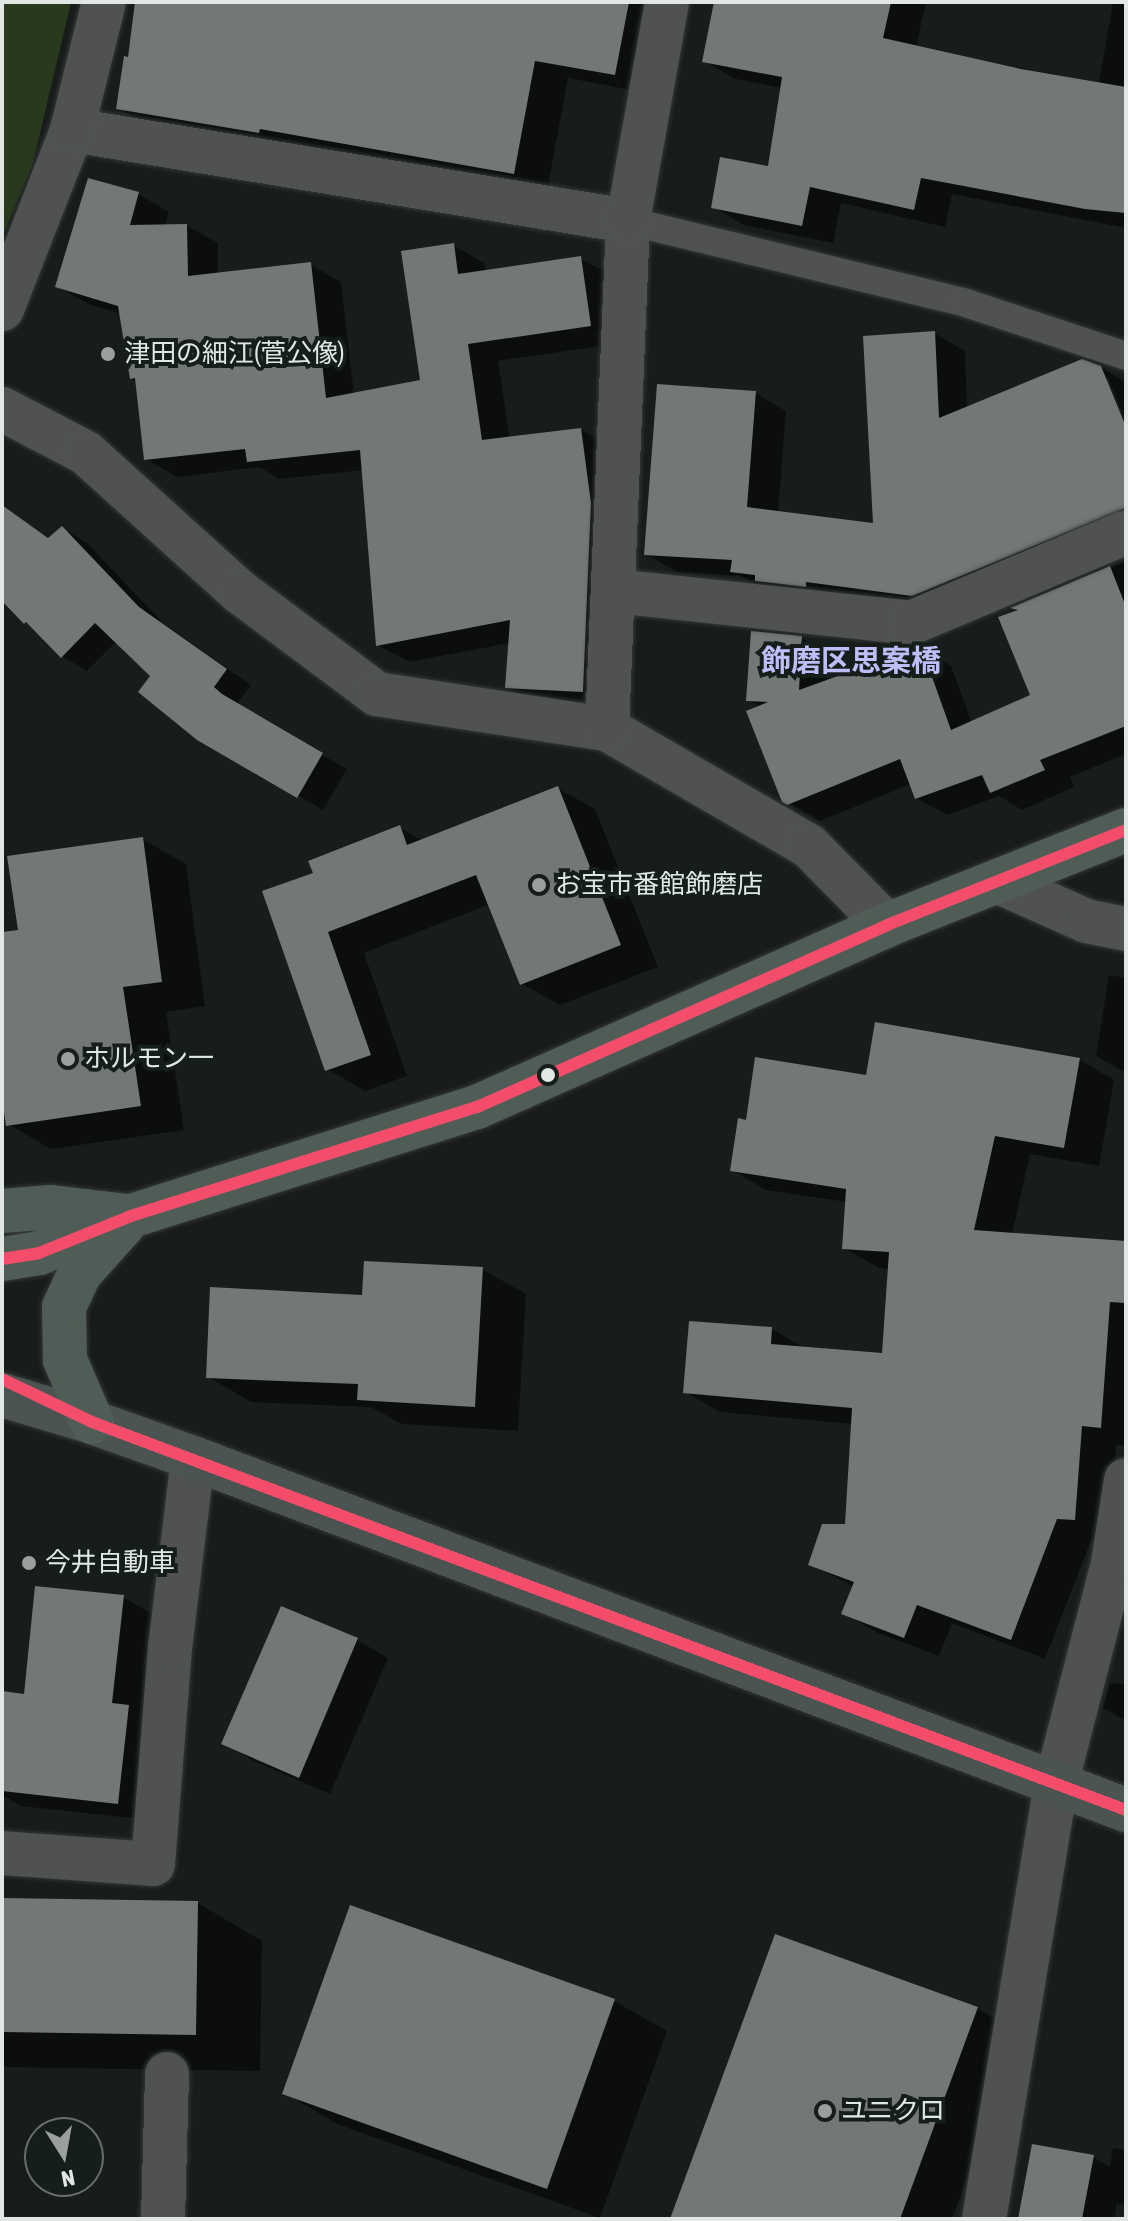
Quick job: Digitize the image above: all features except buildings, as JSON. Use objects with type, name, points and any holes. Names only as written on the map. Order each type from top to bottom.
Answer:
[{"type":"highway","points":[[2,1259],[39,1253],[131,1216],[477,1107],[887,925],[1126,830]]},
{"type":"highway","points":[[2,1211],[51,1207],[131,1216]]},
{"type":"highway","points":[[92,1422],[65,1360],[64,1307],[80,1273],[131,1216]]},
{"type":"main road","points":[[2,1379],[92,1422]]},
{"type":"main road","points":[[2,1395],[92,1422],[193,1458],[1126,1810]]},
{"type":"street","points":[[2,309],[72,130],[104,2]]},
{"type":"street","points":[[607,729],[628,221],[667,2]]},
{"type":"street","points":[[72,130],[628,221]]},
{"type":"street","points":[[2,409],[86,453],[240,592],[377,694],[607,729],[809,846],[887,925]]},
{"type":"street","points":[[614,591],[911,623],[1126,532]]},
{"type":"street","points":[[999,882],[1086,921],[1126,929]]},
{"type":"street","points":[[2,1853],[153,1864],[170,1648],[193,1458]]},
{"type":"street","points":[[984,2219],[1056,1784],[1120,1563],[1126,1480]]},
{"type":"street","points":[[163,2219],[167,2074]]},
{"type":"lane","points":[[628,221],[966,303],[1126,356]]},
{"type":"green space","points":[[2,2],[71,2],[33,163],[2,238]]},
{"type":"transit line","points":[[2,1259],[39,1253],[131,1216],[477,1107],[887,925],[1126,830]]},
{"type":"transit line","points":[[2,1379],[92,1422],[1126,1810]]},
{"type":"place","name":"津田の細江(菅公像)","points":[[108,354]]},
{"type":"place","name":"お宝市番館飾磨店","points":[[539,885]]},
{"type":"place","name":"ホルモン一","points":[[68,1059]]},
{"type":"place","name":"今井自動車","points":[[29,1563]]},
{"type":"place","name":"ユニクロ","points":[[825,2111]]},
{"type":"district","name":"飾磨区思案橋","points":[[851,660]]}]
